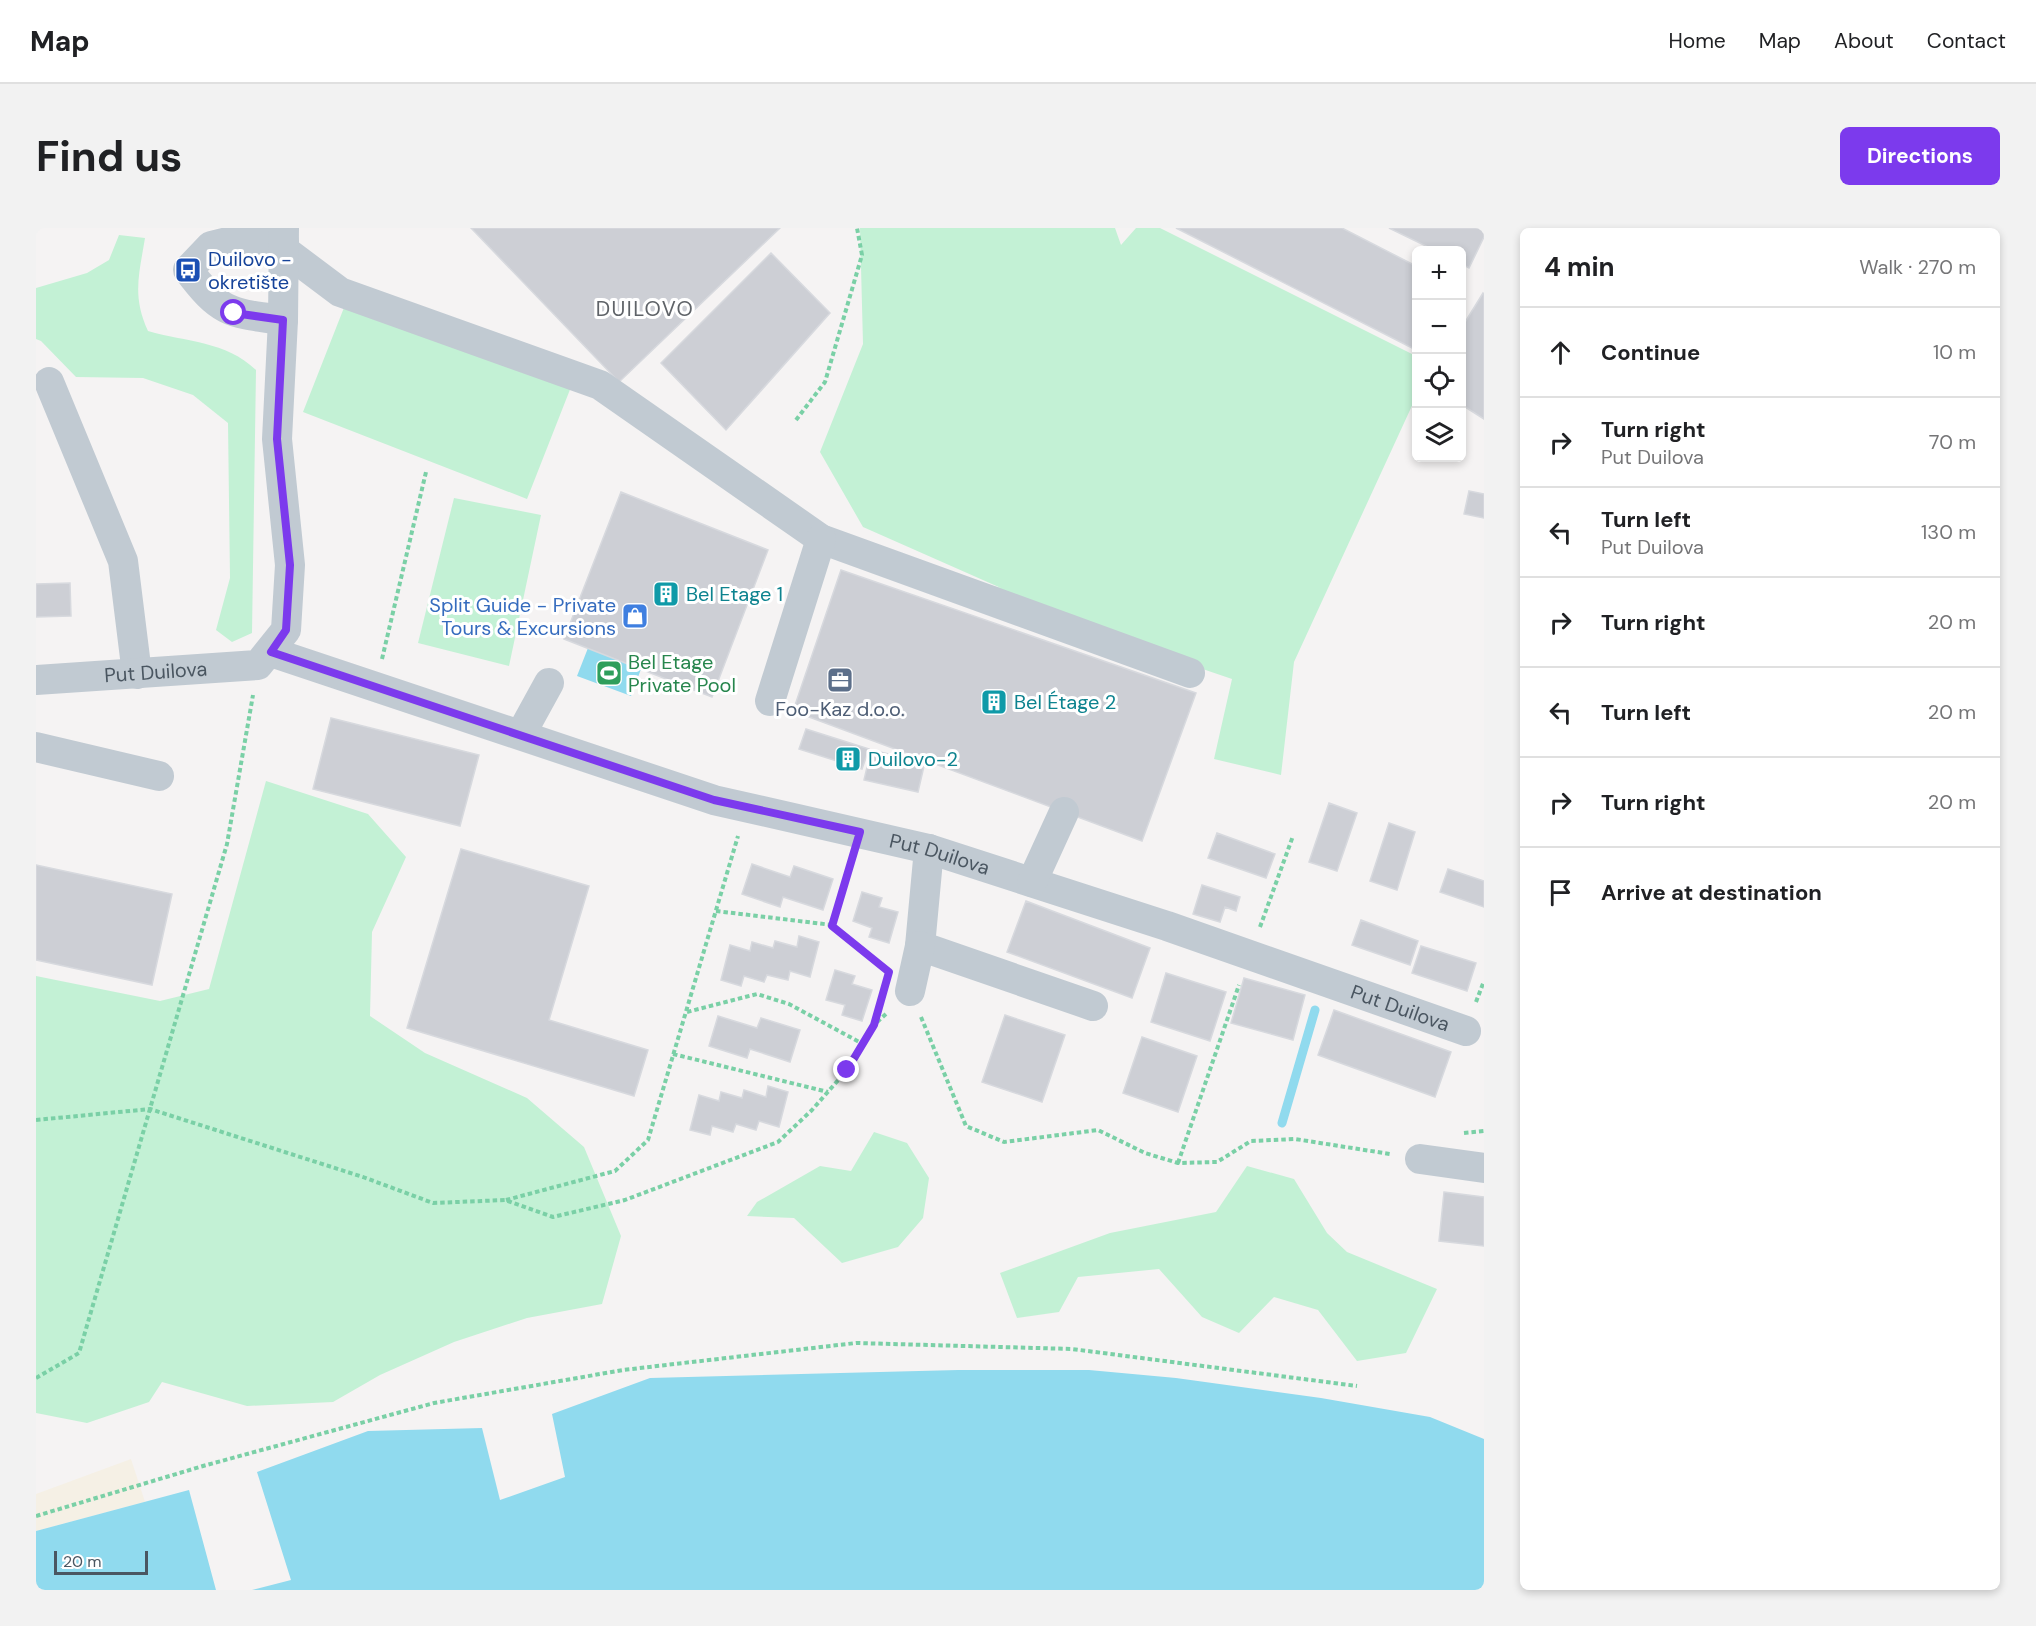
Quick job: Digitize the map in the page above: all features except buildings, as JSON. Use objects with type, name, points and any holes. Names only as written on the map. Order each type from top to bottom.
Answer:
[{"type":"street","points":[[283,320],[234,313],[208,297],[188,270],[211,246],[240,239],[284,240],[340,292],[600,385],[821,539],[1190,673]]},
{"type":"street","points":[[265,658],[286,630],[290,565],[277,439],[283,320],[284,240]]},
{"type":"street","points":[[49,382],[123,561],[137,674]]},
{"type":"street","points":[[770,701],[821,539]]},
{"type":"street","name":"Put Duilova","points":[[36,680],[137,674],[265,658],[376,686],[714,800],[929,849],[1249,955],[1466,1031]]},
{"type":"street","points":[[521,734],[549,682]]},
{"type":"street","points":[[36,747],[159,776]]},
{"type":"street","points":[[1032,882],[1064,812]]},
{"type":"street","points":[[894,986],[920,946],[929,849]]},
{"type":"street","points":[[920,946],[1093,1006]]},
{"type":"street","points":[[1420,1159],[1484,1168]]},
{"type":"path","points":[[796,420],[825,382],[862,255],[857,228]]},
{"type":"path","points":[[376,686],[426,472]]},
{"type":"path","points":[[36,1378],[79,1353],[227,844],[265,658]]},
{"type":"path","points":[[36,1120],[150,1109],[363,1177],[433,1203],[505,1200],[615,1172],[648,1140],[747,806]]},
{"type":"path","points":[[832,926],[860,832]]},
{"type":"path","points":[[1178,1163],[1249,955],[1293,836]]},
{"type":"path","points":[[716,911],[832,926],[894,986],[966,1126],[1004,1142],[1098,1130],[1145,1153],[1178,1163],[1217,1162],[1251,1141],[1295,1138],[1420,1159]]},
{"type":"path","points":[[505,1200],[553,1217],[625,1200],[778,1142],[847,1070],[894,986]]},
{"type":"path","points":[[686,1012],[757,994],[789,1004],[863,1044]]},
{"type":"path","points":[[673,1054],[828,1092]]},
{"type":"path","points":[[36,1516],[203,1466],[434,1403],[623,1370],[856,1343],[1072,1348],[1357,1386]]},
{"type":"green space","points":[[860,228],[1115,228],[1121,245],[1136,228],[1160,228],[1412,354],[1412,406],[1294,662],[1281,775],[1214,759],[1232,679],[821,539],[1001,588],[863,527],[820,452],[863,344]]},
{"type":"green space","points":[[119,235],[145,238],[138,296],[148,331],[219,348],[244,360],[256,370],[252,633],[232,642],[216,630],[230,578],[228,423],[193,395],[143,378],[76,377],[41,341],[36,339],[36,288],[87,273],[109,260]]},
{"type":"green space","points":[[347,300],[571,387],[527,499],[303,412]]},
{"type":"green space","points":[[454,498],[541,515],[509,666],[418,643]]},
{"type":"green space","points":[[266,781],[368,814],[406,857],[372,932],[370,1016],[425,1053],[527,1098],[584,1147],[621,1236],[602,1304],[527,1318],[454,1342],[380,1375],[333,1402],[247,1406],[162,1382],[149,1402],[87,1423],[36,1413],[36,976],[160,1001],[209,989]]},
{"type":"green space","points":[[874,1132],[907,1143],[929,1178],[923,1218],[898,1247],[842,1263],[794,1218],[747,1216],[757,1202],[820,1166],[851,1171]]},
{"type":"green space","points":[[1247,1166],[1294,1179],[1327,1233],[1347,1252],[1437,1289],[1406,1353],[1357,1361],[1318,1310],[1274,1297],[1239,1333],[1202,1317],[1159,1269],[1078,1277],[1059,1312],[1017,1318],[1000,1273],[1110,1233],[1216,1212]]},
{"type":"sand","points":[[131,1459],[145,1502],[36,1531],[36,1494]]},
{"type":"water","name":"Bel Etage Private Pool","points":[[588,648],[641,669],[631,696],[577,676]]},
{"type":"water","points":[[958,1370],[1089,1370],[1176,1378],[1321,1398],[1430,1417],[1484,1439],[1484,1590],[252,1590],[291,1580],[257,1472],[368,1431],[482,1428],[500,1500],[565,1477],[552,1414],[650,1378]]},
{"type":"water","points":[[189,1490],[216,1590],[36,1590],[36,1531]]},
{"type":"waterway","points":[[1282,1123],[1315,1010]]},
{"type":"place","name":"Duilovo - okretište","points":[[188,270]]},
{"type":"place","name":"Bel Etage 1","points":[[666,594]]},
{"type":"place","name":"Split Guide - Private Tours & Excursions","points":[[635,616]]},
{"type":"place","name":"Bel Etage Private Pool","points":[[609,673]]},
{"type":"place","name":"Foo-Kaz d.o.o.","points":[[840,680]]},
{"type":"place","name":"Bel Étage 2","points":[[994,702]]},
{"type":"place","name":"Duilovo-2","points":[[848,759]]},
{"type":"district","name":"DUILOVO","points":[[645,309]]},
{"type":"route","points":[[234,313],[283,320],[277,439],[290,565],[286,630],[271,652],[466,715],[714,800],[860,832],[832,926],[889,972],[874,1025],[847,1070]]}]
